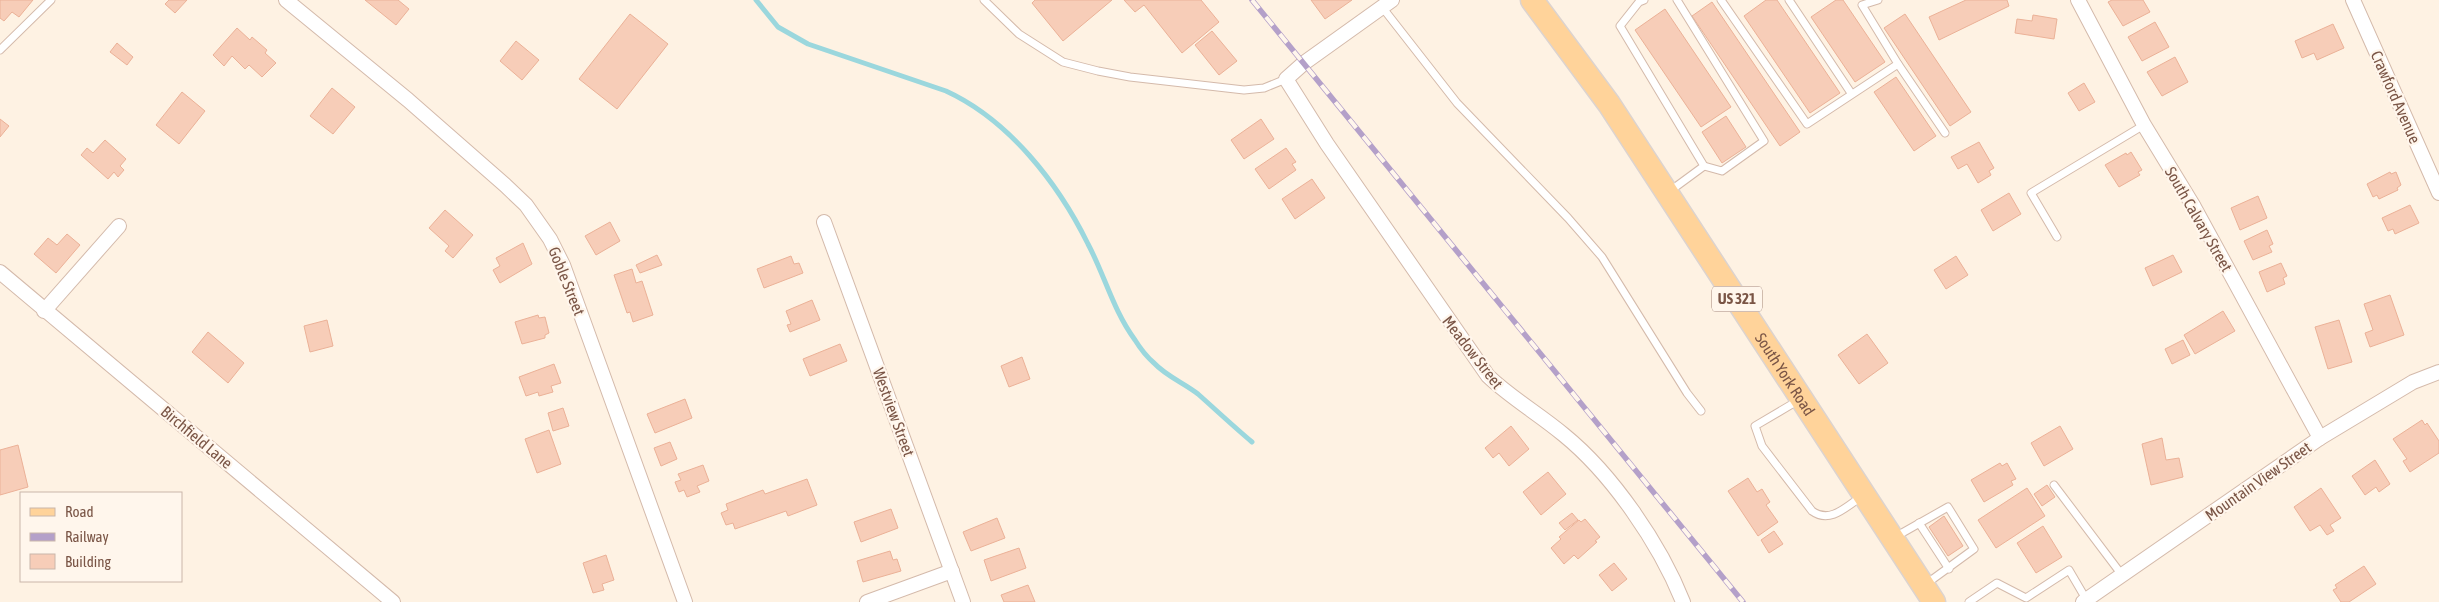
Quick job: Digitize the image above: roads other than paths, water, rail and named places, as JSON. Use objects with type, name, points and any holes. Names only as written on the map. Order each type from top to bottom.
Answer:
[{"type":"main road","name":"South York Road","points":[[1532,0],[1609,104],[1929,594]]},
{"type":"street","name":"Goble Street","points":[[286,0],[408,100],[505,185],[526,205],[550,239],[563,265],[685,602]]},
{"type":"street","name":"South Calvary Street","points":[[2078,0],[2144,125],[2194,207],[2320,438]]},
{"type":"street","name":"Crawford Avenue","points":[[2353,0],[2439,194]]},
{"type":"street","points":[[1286,80],[1304,63],[1387,4]]},
{"type":"street","name":"Meadow Street","points":[[1286,80],[1338,160],[1488,376],[1504,392],[1563,434],[1601,472],[1652,542],[1674,578],[1683,602]]},
{"type":"street","name":"Westview Street","points":[[824,222],[963,602]]},
{"type":"street","points":[[44,311],[119,226]]},
{"type":"street","name":"Birchfield Lane","points":[[0,272],[44,311],[393,602]]},
{"type":"street","name":"Mountain View Street","points":[[2085,601],[2320,438],[2413,382],[2439,372]]},
{"type":"street","points":[[867,602],[952,571]]},
{"type":"lane","points":[[0,50],[52,0]]},
{"type":"lane","points":[[984,0],[1019,34],[1063,62],[1130,77],[1244,90],[1264,88],[1286,80]]},
{"type":"lane","points":[[1644,0],[1639,2],[1620,26],[1704,166],[1722,171],[1764,140],[1677,0]]},
{"type":"lane","points":[[1721,0],[1807,124],[1851,93],[1898,64]]},
{"type":"lane","points":[[1789,0],[1851,93]]},
{"type":"lane","points":[[1878,0],[1862,5],[1898,64],[1945,133]]},
{"type":"lane","points":[[1387,4],[1457,103],[1568,218],[1602,257],[1687,393],[1701,411]]},
{"type":"lane","points":[[2057,237],[2031,193],[2144,125]]},
{"type":"lane","points":[[1667,192],[1704,166]]},
{"type":"lane","points":[[1802,398],[1755,426],[1762,446],[1812,511],[1819,516],[1828,517],[1864,494]]},
{"type":"lane","points":[[2054,485],[2122,575]]},
{"type":"lane","points":[[1893,538],[1948,508],[1974,549],[1949,569],[1929,594]]},
{"type":"lane","points":[[1919,523],[1949,569]]},
{"type":"lane","points":[[1969,602],[1997,583],[2026,598],[2069,570],[2085,601]]},
{"type":"waterway","points":[[756,0],[778,27],[808,44],[946,91],[969,103],[1011,136],[1046,176],[1062,198],[1094,256],[1127,329],[1151,361],[1164,372],[1198,394],[1252,442]]},
{"type":"railway","points":[[1252,0],[1743,602]]}]
